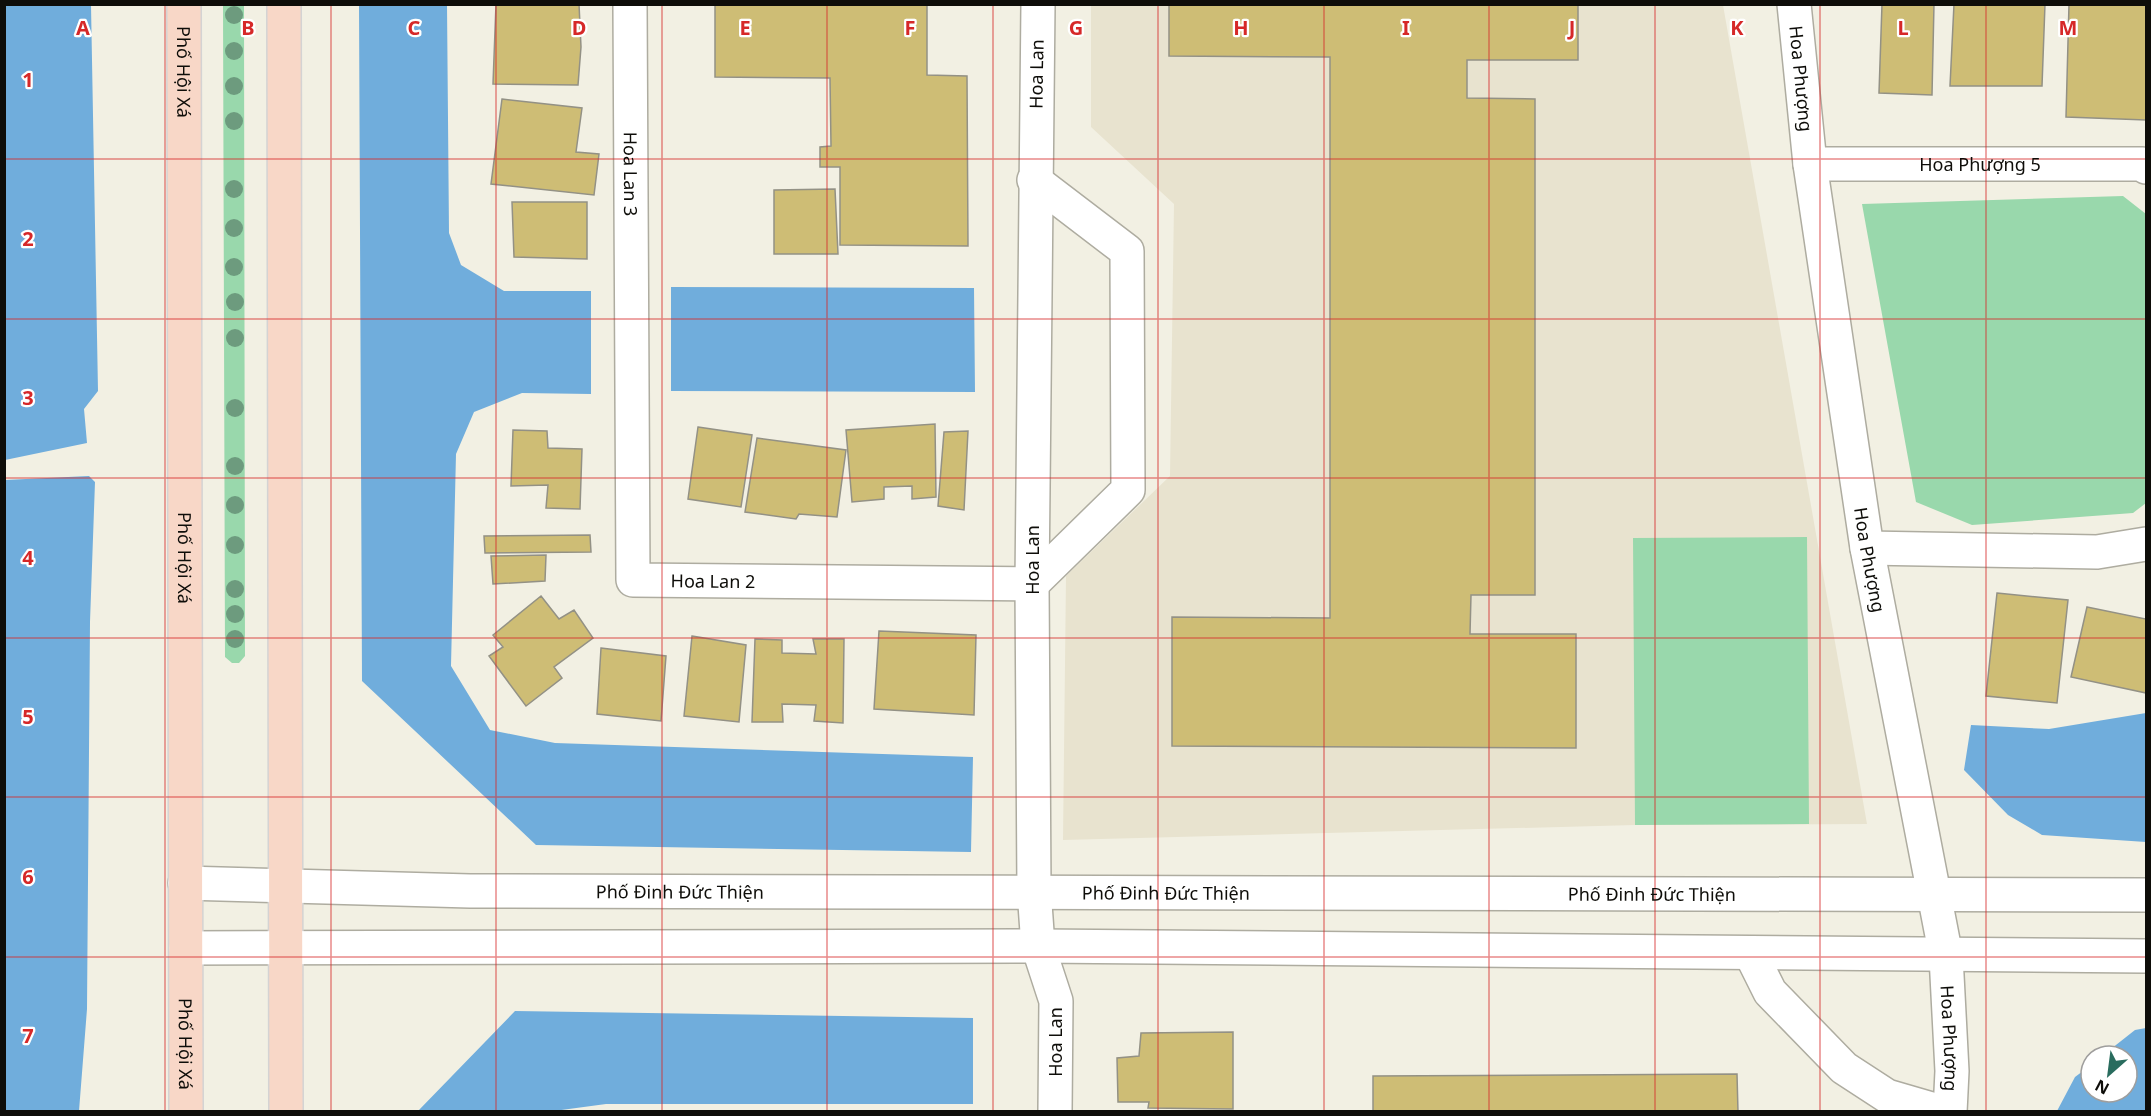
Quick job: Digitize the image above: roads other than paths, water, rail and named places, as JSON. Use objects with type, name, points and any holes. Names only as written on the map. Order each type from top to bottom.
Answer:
[{"type":"main road","name":"Phố Hội Xá","points":[[184,4],[186,1112]]},
{"type":"main road","points":[[284,4],[286,1112]]},
{"type":"street","name":"Hoa Lan 3","points":[[630,4],[632,341]]},
{"type":"street","name":"Hoa Lan","points":[[1038,4],[1034,180],[1032,584],[1034,890],[1038,946],[1056,1001],[1055,1112]]},
{"type":"street","name":"Hoa Phượng","points":[[1794,4],[1810,164],[1867,548],[1946,956],[1952,1071],[1950,1112]]},
{"type":"street","name":"Hoa Phượng 5","points":[[1810,164],[2146,167]]},
{"type":"street","points":[[1032,584],[1128,490],[1128,251],[1034,180]]},
{"type":"street","name":"Hoa Lan 2","points":[[632,341],[633,580],[1032,584]]},
{"type":"street","points":[[1867,548],[2097,552],[2146,544]]},
{"type":"street","name":"Phố Đinh Đức Thiện","points":[[186,883],[470,891],[1034,890],[1935,896],[2146,895]]},
{"type":"street","points":[[186,948],[286,950],[1038,946],[1946,956],[2146,956]]},
{"type":"street","points":[[1750,954],[1770,993],[1844,1068],[1887,1096],[1942,1112]]},
{"type":"water","points":[[5,4],[91,5],[98,391],[84,409],[87,443],[5,460]]},
{"type":"water","points":[[359,5],[447,5],[449,233],[461,265],[504,291],[591,291],[591,394],[522,393],[474,412],[456,454],[451,666],[490,730],[555,743],[973,757],[971,852],[536,845],[362,681]]},
{"type":"water","points":[[671,287],[974,288],[975,392],[671,391]]},
{"type":"water","points":[[89,476],[95,482],[90,622],[87,1009],[79,1111],[5,1111],[5,480]]},
{"type":"water","points":[[2146,713],[2146,842],[2042,835],[2008,815],[1964,770],[1971,725],[2049,729]]},
{"type":"water","points":[[515,1011],[973,1018],[973,1104],[606,1104],[554,1111],[418,1111]]},
{"type":"water","points":[[2146,1028],[2146,1111],[2057,1111],[2075,1077],[2079,1074],[2079,1104],[2139,1104],[2139,1044],[2117,1044],[2135,1030]]}]
